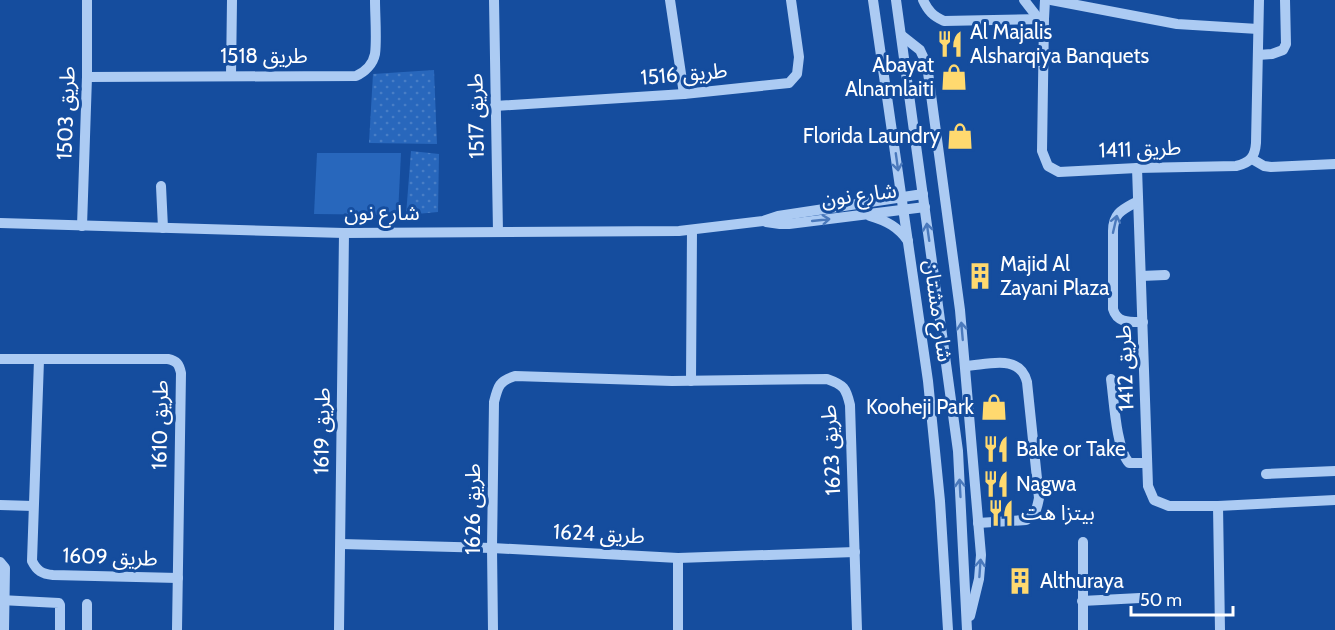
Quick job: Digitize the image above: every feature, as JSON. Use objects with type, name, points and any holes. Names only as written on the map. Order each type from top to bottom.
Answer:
[{"type":"street","name":"طريق 1503","points":[[82,226],[87,0]]},
{"type":"street","points":[[231,75],[232,0]]},
{"type":"street","name":"طريق 1518","points":[[87,76],[356,76],[364,72],[375,54],[375,0]]},
{"type":"street","name":"طريق 1517","points":[[494,0],[498,232]]},
{"type":"street","points":[[670,0],[684,94]]},
{"type":"street","name":"طريق 1516","points":[[495,106],[684,94],[789,83],[797,74],[799,57],[791,0]]},
{"type":"street","name":"شارع مشتان","points":[[873,0],[928,381],[940,501],[948,630]]},
{"type":"street","name":"شارع مشتان","points":[[896,0],[958,451],[967,627]]},
{"type":"street","points":[[923,0],[927,10],[944,21],[1041,19]]},
{"type":"street","points":[[1024,0],[1041,19]]},
{"type":"street","name":"طريق 1411","points":[[1045,0],[1041,19],[1042,151],[1048,166],[1059,172],[1236,166],[1252,159]]},
{"type":"street","points":[[1051,0],[1177,24],[1258,29]]},
{"type":"street","points":[[1259,0],[1256,143],[1252,159],[1271,167],[1335,164]]},
{"type":"street","points":[[1258,55],[1283,50],[1286,44],[1286,0]]},
{"type":"street","points":[[901,35],[920,50],[927,65],[960,310],[981,555],[979,579],[967,627]]},
{"type":"street","name":"طريق 1412","points":[[1137,168],[1148,486],[1154,500],[1169,506],[1335,500]]},
{"type":"street","points":[[161,186],[163,228]]},
{"type":"street","name":"شارع نون","points":[[0,223],[344,233],[692,230],[763,221],[778,216],[923,194]]},
{"type":"street","points":[[1138,201],[1114,219],[1113,309],[1121,320],[1143,322]]},
{"type":"street","name":"شارع نون","points":[[763,221],[780,224],[924,207]]},
{"type":"street","points":[[855,216],[869,216],[883,220],[898,229],[908,241]]},
{"type":"street","points":[[691,381],[692,230]]},
{"type":"street","name":"طريق 1619","points":[[339,630],[344,233]]},
{"type":"street","points":[[1141,276],[1165,275]]},
{"type":"street","name":"طريق 1610","points":[[0,360],[168,359],[180,366],[177,630]]},
{"type":"street","name":"طريق 1609","points":[[39,360],[32,561],[36,569],[44,574],[178,578]]},
{"type":"street","points":[[965,366],[1015,364],[1025,374],[1039,498],[1037,510],[1032,517],[1026,520],[978,523]]},
{"type":"street","name":"طريق 1623","points":[[497,388],[505,379],[515,376],[691,381],[827,379],[840,384],[847,392],[850,405],[857,630]]},
{"type":"street","points":[[1112,379],[1119,442],[1124,458],[1129,463],[1147,463]]},
{"type":"street","name":"طريق 1626","points":[[493,630],[494,402],[497,388]]},
{"type":"street","points":[[1266,474],[1335,471]]},
{"type":"street","points":[[0,505],[33,506]]},
{"type":"street","points":[[1218,506],[1220,630]]},
{"type":"street","points":[[1083,542],[1083,630]]},
{"type":"street","name":"طريق 1624","points":[[341,544],[492,548],[678,558],[855,552]]},
{"type":"street","points":[[678,558],[678,630]]},
{"type":"street","points":[[0,562],[4,568],[2,600],[4,630]]},
{"type":"street","points":[[1082,601],[1140,598]]},
{"type":"street","points":[[2,600],[59,603],[60,630]]},
{"type":"street","points":[[87,604],[87,630]]},
{"type":"shaded area","points":[[434,70],[437,144],[369,143],[373,74]]},
{"type":"shaded area","points":[[411,151],[439,154],[438,212],[406,215]]},
{"type":"shaded area","points":[[317,153],[401,153],[398,215],[314,214]]},
{"type":"place","name":"Al Majalis Alsharqiya Banquets","points":[[950,44]]},
{"type":"place","name":"Abayat Alnamlaiti","points":[[954,77]]},
{"type":"place","name":"Florida Laundry","points":[[960,136]]},
{"type":"place","name":"Majid Al Zayani Plaza","points":[[980,276]]},
{"type":"place","name":"Kooheji Park","points":[[994,407]]},
{"type":"place","name":"Bake or Take","points":[[996,449]]},
{"type":"place","name":"Nagwa","points":[[996,484]]},
{"type":"place","name":"بيتزا هت","points":[[1001,513]]},
{"type":"place","name":"Althuraya","points":[[1020,581]]}]
